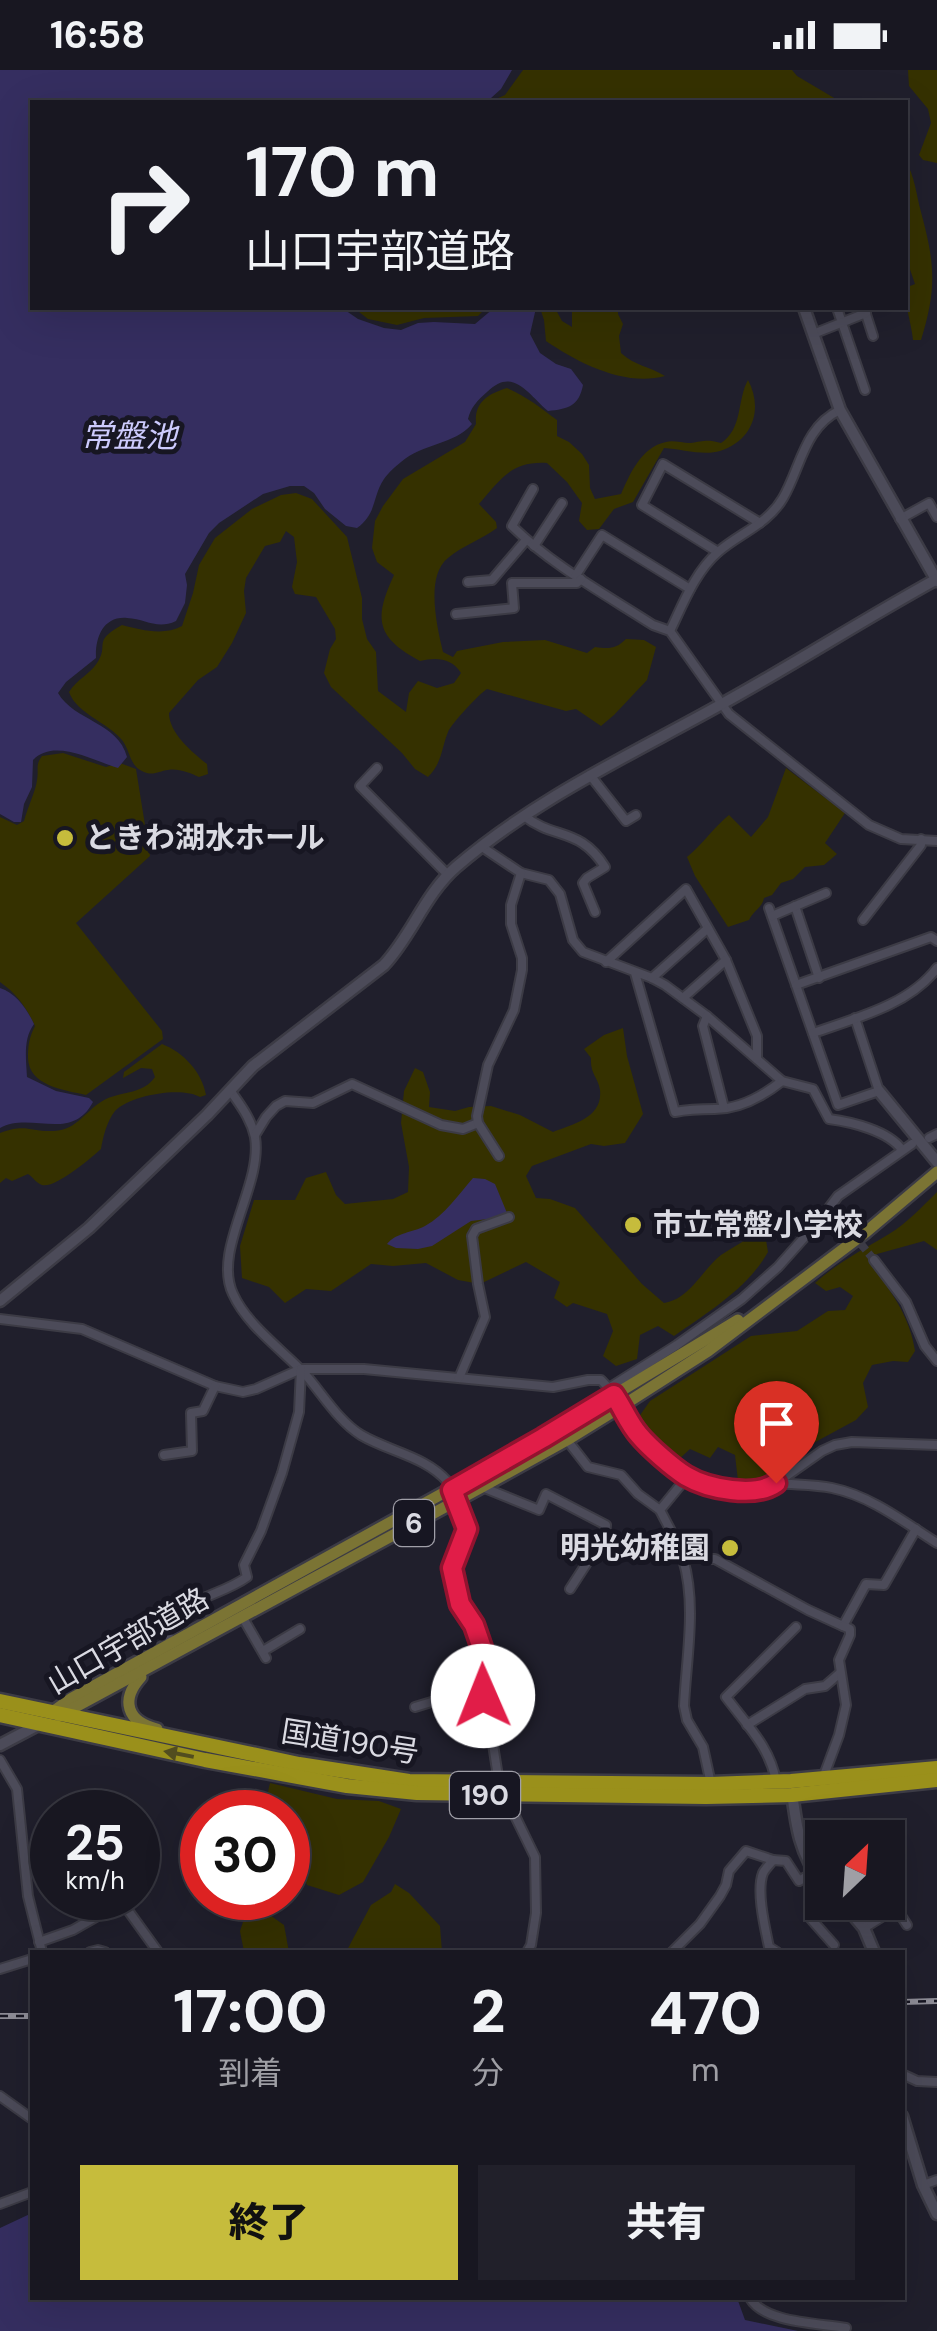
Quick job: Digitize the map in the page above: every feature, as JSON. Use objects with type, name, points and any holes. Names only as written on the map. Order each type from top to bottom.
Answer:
[{"type":"highway","name":"国道190号","points":[[0,1701],[376,1777],[502,1789],[706,1798],[822,1778],[937,1768]]},
{"type":"highway","name":"国道190号","points":[[0,1715],[347,1786],[417,1793],[937,1780]]},
{"type":"main road","name":"山口宇部道路","points":[[38,1725],[243,1618],[615,1396],[708,1351],[866,1232],[937,1172]]},
{"type":"main road","name":"山口宇部道路","points":[[56,1714],[72,1698],[172,1644],[454,1495],[482,1487],[568,1440],[615,1396]]},
{"type":"main road","points":[[165,1660],[131,1689],[130,1710],[149,1727],[198,1738],[224,1749]]},
{"type":"street","points":[[0,1301],[90,1228],[264,1058],[384,964],[448,874],[482,847],[590,775],[937,580],[840,410],[805,310]]},
{"type":"street","points":[[837,310],[865,390]]},
{"type":"street","points":[[814,334],[865,310],[874,336]]},
{"type":"street","points":[[670,631],[690,589],[718,552],[773,512],[784,497],[812,432],[840,410]]},
{"type":"street","points":[[718,552],[642,505],[663,464],[760,523]]},
{"type":"street","points":[[533,489],[512,526],[530,543],[652,625],[670,631],[729,714],[868,824],[901,840],[937,841]]},
{"type":"street","points":[[468,582],[492,580],[530,543],[562,502]]},
{"type":"street","points":[[900,519],[928,503],[937,517]]},
{"type":"street","points":[[456,614],[514,608],[512,583],[577,583],[602,536],[690,589]]},
{"type":"street","points":[[377,768],[360,786],[448,874]]},
{"type":"street","points":[[590,775],[626,821],[636,815]]},
{"type":"street","points":[[524,816],[573,837],[596,852],[605,867],[583,883],[595,912]]},
{"type":"street","points":[[863,920],[921,839]]},
{"type":"street","points":[[482,847],[521,873],[549,880],[560,894],[582,952],[652,978],[707,1016],[782,1081],[812,1088],[829,1119],[850,1122],[890,1137],[902,1150]]},
{"type":"street","points":[[500,1156],[478,1123],[488,1065],[514,1010],[522,970],[511,924],[511,905],[521,873]]},
{"type":"street","points":[[606,962],[686,890],[726,960],[757,1036],[757,1059]]},
{"type":"street","points":[[826,893],[770,912],[838,1105],[879,1091]]},
{"type":"street","points":[[795,906],[819,978]]},
{"type":"street","points":[[652,978],[707,928]]},
{"type":"street","points":[[796,985],[931,936],[937,941]]},
{"type":"street","points":[[683,998],[726,960]]},
{"type":"street","points":[[814,1033],[885,1006],[924,984],[937,968]]},
{"type":"street","points":[[635,973],[675,1112],[724,1108],[761,1096],[782,1081]]},
{"type":"street","points":[[707,1016],[703,1026],[724,1108]]},
{"type":"street","points":[[854,1018],[879,1091],[937,1162]]},
{"type":"street","points":[[254,1136],[276,1106],[285,1101],[314,1103],[352,1084],[440,1125],[462,1129],[478,1123]]},
{"type":"street","points":[[230,1090],[248,1115],[255,1162],[230,1253],[231,1292],[260,1330],[352,1428],[434,1468],[448,1482],[467,1529],[452,1568],[460,1604],[474,1625],[483,1651],[482,1720],[492,1738],[502,1789],[535,1857],[536,1913],[528,1950]]},
{"type":"street","points":[[615,1396],[778,1267],[838,1196],[912,1144]]},
{"type":"street","points":[[830,1206],[838,1216]]},
{"type":"street","points":[[459,1378],[486,1317],[472,1236],[476,1230],[510,1217]]},
{"type":"street","points":[[874,1260],[906,1302],[925,1346],[937,1361]]},
{"type":"street","points":[[0,1319],[82,1329],[215,1386],[242,1392],[300,1369],[364,1369],[552,1387],[601,1380],[638,1435],[687,1477],[714,1487],[768,1489],[835,1444],[937,1445]]},
{"type":"street","points":[[172,1644],[166,1628],[172,1616],[247,1576],[244,1565],[282,1474],[299,1412],[300,1369]]},
{"type":"street","points":[[164,1455],[192,1451],[191,1412],[204,1411],[215,1386]]},
{"type":"street","points":[[568,1440],[588,1467],[621,1475],[660,1510],[684,1558],[690,1610],[684,1706],[687,1720],[703,1747],[711,1784]]},
{"type":"street","points":[[660,1510],[687,1477]]},
{"type":"street","points":[[776,1483],[832,1488],[857,1496],[937,1543]]},
{"type":"street","points":[[482,1487],[539,1510],[546,1494],[606,1524],[605,1536],[570,1589]]},
{"type":"street","points":[[843,1626],[866,1584],[884,1585],[916,1529]]},
{"type":"street","points":[[926,1536],[937,1532]]},
{"type":"street","points":[[684,1558],[715,1559],[850,1629],[839,1660],[846,1705],[839,1736],[822,1778]]},
{"type":"street","points":[[243,1618],[265,1654],[300,1629]]},
{"type":"street","points":[[796,1627],[726,1697],[786,1786],[805,1853]]},
{"type":"street","points":[[747,1725],[805,1688],[825,1686],[840,1674]]},
{"type":"street","points":[[415,1707],[484,1686]]},
{"type":"street","points":[[0,1745],[38,1725]]},
{"type":"street","points":[[0,1760],[17,1790],[28,1896],[41,1950]]},
{"type":"street","points":[[674,1950],[700,1924],[720,1896],[729,1871],[746,1851],[786,1861],[799,1881],[805,1879]]},
{"type":"street","points":[[773,1860],[764,1871],[761,1886],[764,1924],[773,1950]]},
{"type":"street","points":[[38,1942],[72,1930],[122,1902],[157,1950]]},
{"type":"street","points":[[864,1928],[896,1908],[908,1925]]},
{"type":"street","points":[[811,1920],[834,1945]]},
{"type":"street","points":[[857,1920],[871,1950]]},
{"type":"street","points":[[0,1969],[30,1961]]},
{"type":"street","points":[[905,2075],[917,2081],[937,2082]]},
{"type":"street","points":[[0,2096],[30,2118]]},
{"type":"street","points":[[905,2126],[923,2185],[937,2214]]},
{"type":"street","points":[[923,2185],[937,2180]]},
{"type":"street","points":[[0,2204],[30,2193]]},
{"type":"street","points":[[751,2300],[758,2309],[772,2316],[846,2328]]},
{"type":"shaded area","points":[[523,70],[792,70],[838,100],[494,100],[505,95]]},
{"type":"shaded area","points":[[908,70],[937,70],[937,163],[919,155],[931,123],[928,109],[909,86]]},
{"type":"shaded area","points":[[908,166],[931,262],[932,290],[921,340],[913,340],[908,310],[908,287],[915,284],[908,264]]},
{"type":"shaded area","points":[[357,310],[484,310],[478,316],[424,318],[397,325],[368,319]]},
{"type":"shaded area","points":[[541,310],[556,310],[562,321],[572,327],[572,310],[618,310],[623,324],[619,336],[621,353],[665,376],[634,378],[602,371],[546,341]]},
{"type":"shaded area","points":[[748,380],[755,412],[741,439],[714,452],[664,448],[633,502],[614,509],[599,529],[587,530],[579,521],[582,503],[547,463],[524,465],[508,473],[479,504],[497,528],[441,566],[435,589],[436,616],[443,652],[453,657],[457,651],[503,642],[545,640],[587,653],[626,639],[644,640],[656,647],[647,680],[601,726],[576,709],[566,711],[487,689],[450,728],[433,772],[428,777],[415,769],[331,687],[324,673],[336,639],[335,629],[316,597],[295,594],[294,537],[286,531],[280,542],[265,546],[246,578],[246,613],[217,667],[198,680],[169,713],[177,735],[207,764],[208,774],[199,777],[176,770],[144,772],[133,762],[122,740],[85,712],[69,692],[101,657],[107,635],[122,625],[160,631],[182,626],[199,565],[215,538],[252,509],[281,495],[296,493],[312,499],[347,537],[367,639],[376,652],[378,691],[406,712],[409,693],[418,681],[437,688],[454,683],[461,673],[443,660],[420,661],[387,635],[383,603],[394,575],[377,562],[372,548],[375,521],[403,479],[465,442],[484,400],[507,388],[557,420],[557,436],[569,442],[589,465],[590,488],[595,499],[621,494],[638,462],[657,445],[672,441],[721,443],[733,430]]},
{"type":"shaded area","points":[[63,753],[106,767],[120,763],[136,769],[150,856],[76,923],[162,1031],[163,1039],[86,1095],[49,1085],[34,1075],[28,1053],[35,1026],[20,1001],[0,982],[0,817],[17,825],[24,821],[40,759]]},
{"type":"shaded area","points":[[786,768],[845,813],[825,843],[837,854],[824,865],[805,867],[793,879],[781,883],[772,895],[764,898],[749,920],[728,927],[687,857],[729,815],[751,837],[768,817]]},
{"type":"shaded area","points":[[623,1028],[643,1114],[625,1143],[591,1144],[532,1166],[526,1176],[536,1198],[575,1208],[642,1284],[664,1303],[681,1296],[728,1250],[750,1237],[766,1240],[768,1252],[750,1277],[674,1336],[658,1326],[640,1335],[637,1359],[616,1366],[603,1356],[613,1331],[607,1314],[573,1303],[567,1307],[554,1298],[560,1282],[526,1262],[480,1284],[458,1280],[426,1263],[371,1264],[331,1291],[306,1289],[285,1303],[269,1287],[242,1278],[240,1246],[254,1200],[295,1200],[306,1178],[326,1172],[336,1195],[345,1204],[393,1199],[408,1192],[409,1167],[401,1123],[404,1091],[415,1068],[423,1072],[430,1092],[429,1107],[455,1111],[491,1106],[553,1132],[577,1123],[597,1107],[600,1090],[591,1058],[584,1049]]},
{"type":"shaded area","points":[[162,1044],[190,1064],[206,1095],[169,1092],[122,1105],[112,1115],[101,1149],[64,1178],[42,1185],[28,1174],[0,1183],[0,1133],[22,1128],[62,1130],[106,1099],[145,1086],[155,1077],[152,1069],[141,1068],[123,1078],[124,1072]]},
{"type":"shaded area","points":[[937,1192],[937,1250],[924,1241],[877,1254],[869,1263],[904,1315],[915,1351],[908,1362],[872,1365],[863,1383],[868,1407],[856,1420],[808,1446],[793,1466],[767,1481],[738,1481],[735,1455],[718,1447],[710,1458],[690,1449],[676,1462],[646,1436],[638,1418],[650,1401],[751,1336],[797,1331],[828,1311],[845,1310],[853,1296],[840,1287],[826,1291],[815,1283],[902,1225]]},
{"type":"shaded area","points":[[270,1783],[299,1790],[268,1790]]},
{"type":"shaded area","points":[[310,1793],[337,1799],[379,1801],[401,1809],[363,1882],[339,1895],[310,1886]]},
{"type":"shaded area","points":[[395,1884],[409,1893],[440,1926],[442,1950],[347,1950],[371,1905],[391,1892]]},
{"type":"shaded area","points":[[244,1920],[277,1920],[284,1925],[289,1950],[244,1950],[240,1931]]},
{"type":"water","name":"常盤池","points":[[0,70],[512,70],[491,98],[30,100],[30,310],[345,310],[358,319],[401,330],[418,323],[475,324],[492,310],[536,310],[530,334],[540,353],[571,369],[583,385],[572,405],[548,411],[520,385],[496,385],[473,408],[468,419],[472,424],[465,431],[419,451],[390,472],[368,517],[357,528],[346,526],[304,486],[263,494],[219,523],[185,574],[185,603],[176,621],[112,621],[99,636],[96,658],[58,693],[74,710],[115,736],[127,757],[118,768],[74,753],[42,754],[33,760],[32,787],[21,822],[0,814]]},
{"type":"water","points":[[0,988],[20,1002],[34,1024],[27,1042],[27,1077],[93,1102],[74,1121],[0,1128]]},
{"type":"water","points":[[473,1178],[495,1184],[507,1213],[504,1217],[471,1221],[432,1246],[418,1249],[387,1244],[432,1221]]},
{"type":"water","points":[[30,2214],[30,2300],[738,2300],[745,2320],[798,2331],[0,2331],[0,2228]]},
{"type":"tunnel","points":[[838,1216],[874,1260]]},
{"type":"railway","points":[[905,2002],[937,2001]]},
{"type":"railway","points":[[0,2016],[30,2016]]},
{"type":"place","name":"ときわ湖水ホール","points":[[65,838]]},
{"type":"place","name":"市立常盤小学校","points":[[633,1225]]},
{"type":"place","name":"明光幼稚園","points":[[730,1548]]},
{"type":"route","points":[[483,1696],[483,1651],[474,1625],[460,1604],[452,1568],[467,1529],[452,1490],[614,1395],[638,1435],[687,1477],[714,1487],[756,1491],[776,1483]]}]
